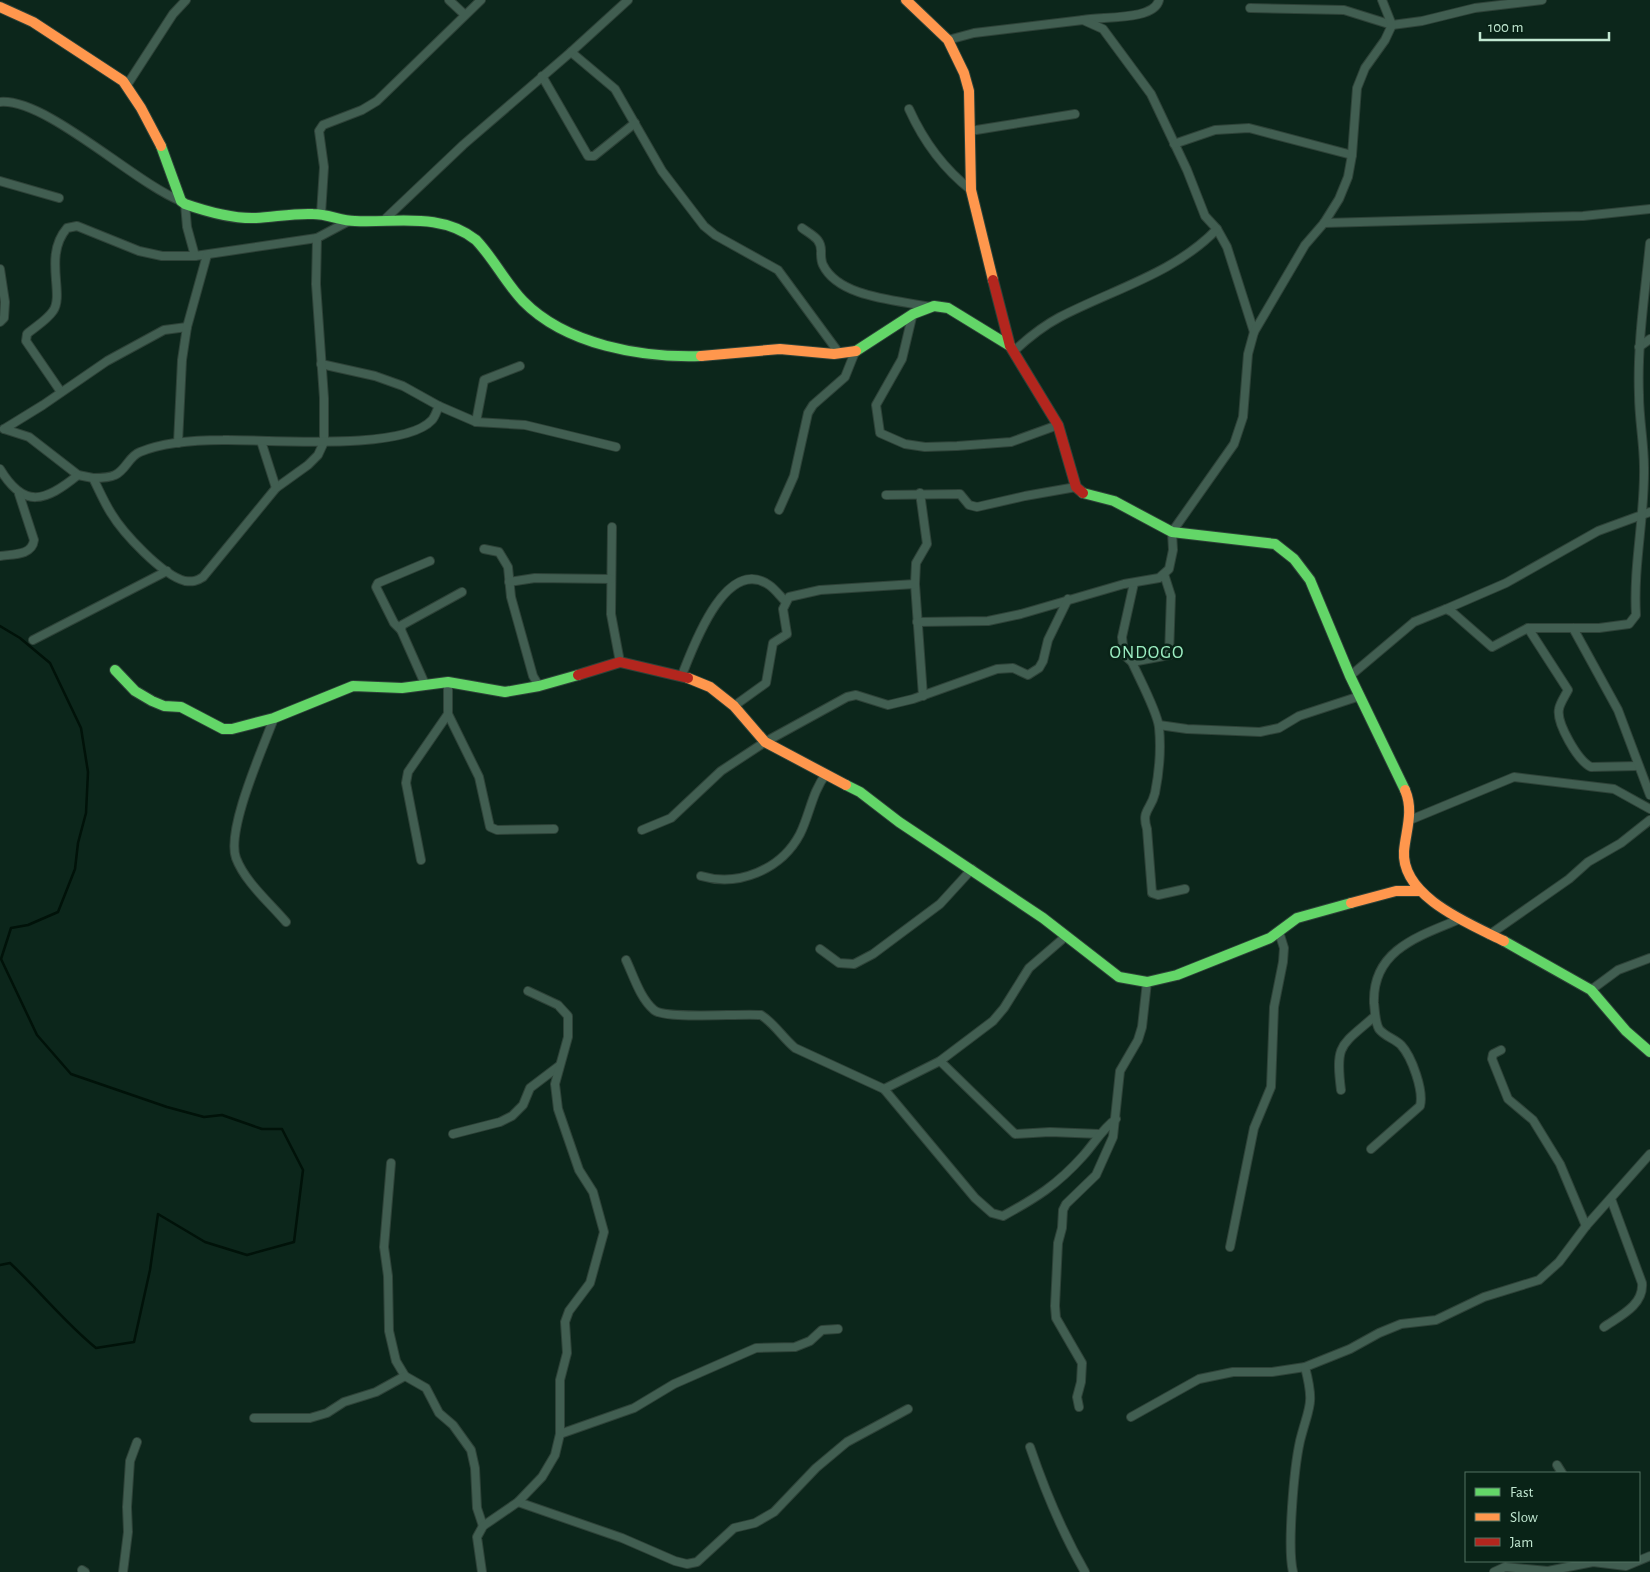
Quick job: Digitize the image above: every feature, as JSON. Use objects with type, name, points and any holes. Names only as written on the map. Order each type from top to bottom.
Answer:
[{"type":"street","points":[[127,85],[173,14],[186,0]]},
{"type":"street","points":[[449,0],[464,14]]},
{"type":"street","points":[[321,214],[324,166],[319,131],[323,125],[362,110],[377,101],[442,40],[464,14],[481,0]]},
{"type":"street","points":[[906,0],[948,40],[959,59],[966,82],[970,131],[971,190],[1012,348],[1058,425],[1076,488],[1084,494],[1114,501],[1172,532],[1275,544],[1294,559],[1310,580],[1350,676],[1408,796],[1410,820],[1404,852],[1407,871],[1419,891],[1460,919],[1541,960],[1591,990],[1626,1031],[1650,1052]]},
{"type":"street","points":[[948,40],[974,33],[1140,15],[1151,11],[1158,0]]},
{"type":"street","points":[[917,622],[988,621],[1021,614],[1068,599],[1159,578],[1169,569],[1173,550],[1172,532],[1234,444],[1243,417],[1248,354],[1254,332],[1306,245],[1324,223],[1342,191],[1352,155],[1357,88],[1365,68],[1385,40],[1392,25],[1382,0]]},
{"type":"street","points":[[1250,8],[1344,10],[1392,25],[1422,21],[1475,8],[1542,0]]},
{"type":"street","points":[[383,221],[463,145],[571,52],[626,1]]},
{"type":"street","points":[[0,7],[33,22],[55,35],[108,69],[127,85],[158,139],[183,202],[186,227],[195,256]]},
{"type":"street","points":[[1083,20],[1103,29],[1120,56],[1134,69],[1151,94],[1187,170],[1205,216],[1217,229],[1236,271],[1254,332]]},
{"type":"street","points":[[571,52],[615,89],[662,171],[704,226],[715,235],[778,270],[839,353]]},
{"type":"street","points":[[542,76],[588,156],[594,156],[635,123]]},
{"type":"street","points":[[0,97],[4,102],[29,107],[148,184],[183,202],[208,212],[238,217],[321,214],[349,221],[433,222],[455,226],[479,242],[521,300],[534,313],[552,326],[574,335],[633,350],[673,356],[710,356],[795,348],[839,353],[855,352],[930,307]]},
{"type":"street","points":[[909,109],[921,135],[955,177],[971,190]]},
{"type":"street","points":[[970,131],[1075,114]]},
{"type":"street","points":[[1174,144],[1216,130],[1249,128],[1352,155]]},
{"type":"street","points":[[0,181],[59,198]]},
{"type":"street","points":[[1324,223],[1583,216],[1650,209]]},
{"type":"street","points":[[61,392],[26,341],[26,334],[49,316],[57,303],[54,259],[67,228],[77,226],[139,251],[162,256],[195,256],[317,238],[349,221]]},
{"type":"street","points":[[802,228],[817,238],[821,244],[823,265],[838,282],[858,293],[930,307],[948,308],[1012,348]]},
{"type":"street","points":[[1012,348],[1059,317],[1161,271],[1206,241],[1217,229]]},
{"type":"street","points":[[93,478],[111,514],[143,551],[167,571],[184,581],[196,582],[203,577],[276,488],[308,465],[318,455],[324,442],[324,398],[321,364],[317,238]]},
{"type":"street","points":[[1446,609],[1452,612],[1492,647],[1528,628],[1598,628],[1629,624],[1636,615],[1636,559],[1646,513],[1644,467],[1646,436],[1639,395],[1640,347],[1650,243]]},
{"type":"street","points":[[178,443],[182,360],[187,327],[207,255]]},
{"type":"street","points":[[0,269],[5,302],[4,318],[0,322]]},
{"type":"street","points":[[912,317],[902,359],[876,405],[880,433],[905,444],[957,446],[1011,442],[1058,425]]},
{"type":"street","points":[[2,430],[107,361],[164,330],[187,327]]},
{"type":"street","points":[[1640,347],[1650,339]]},
{"type":"street","points":[[779,510],[794,476],[808,413],[813,405],[845,377],[855,352]]},
{"type":"street","points":[[321,364],[375,376],[403,386],[439,406],[476,422],[525,425],[616,448]]},
{"type":"street","points":[[476,422],[484,380],[520,366]]},
{"type":"street","points":[[2,430],[28,437],[78,475],[93,478],[113,476],[121,472],[135,454],[141,451],[178,443],[222,440],[324,442],[393,436],[418,429],[432,420],[439,406]]},
{"type":"street","points":[[261,441],[276,488]]},
{"type":"street","points":[[0,469],[19,494],[34,540],[33,547],[28,552],[0,556]]},
{"type":"street","points":[[19,494],[31,497],[43,496],[67,484],[78,475]]},
{"type":"street","points":[[886,494],[960,494],[969,505],[977,507],[1025,496],[1076,488]]},
{"type":"street","points":[[920,493],[927,544],[916,563],[915,584],[923,696]]},
{"type":"street","points":[[1350,676],[1414,622],[1506,583],[1598,531],[1646,513]]},
{"type":"street","points":[[612,527],[611,614],[620,662]]},
{"type":"street","points":[[484,549],[494,549],[505,559],[511,597],[534,676],[539,686]]},
{"type":"street","points":[[425,684],[401,630],[394,622],[376,587],[378,583],[430,561]]},
{"type":"street","points":[[33,640],[167,571]]},
{"type":"street","points":[[1132,662],[1169,655],[1171,596],[1164,574]]},
{"type":"street","points":[[509,582],[535,578],[611,579]]},
{"type":"street","points":[[682,675],[709,615],[728,588],[737,583],[761,581],[769,585],[785,601]]},
{"type":"street","points":[[734,706],[766,683],[773,642],[787,634],[783,609],[785,601],[798,593],[820,590],[915,584]]},
{"type":"street","points":[[1134,584],[1122,637],[1124,655],[1132,662],[1159,724],[1160,742],[1154,795],[1145,812],[1152,893],[1158,895],[1185,889]]},
{"type":"street","points":[[401,630],[402,625],[406,622],[462,592]]},
{"type":"street","points":[[642,830],[671,818],[721,771],[765,742],[847,697],[856,695],[888,705],[923,696],[997,670],[1013,668],[1028,675],[1033,673],[1044,661],[1048,640],[1068,599]]},
{"type":"street","points":[[1528,628],[1568,690],[1559,710],[1562,725],[1579,757],[1591,767],[1638,766]]},
{"type":"street","points":[[1573,628],[1618,710],[1650,795]]},
{"type":"street","points":[[115,670],[134,691],[152,701],[164,706],[181,707],[223,729],[232,729],[274,718],[353,686],[402,688],[448,682],[499,692],[539,686],[620,662],[682,675],[710,687],[734,706],[765,742],[860,792],[899,822],[1043,918],[1106,969],[1119,977],[1147,982],[1177,975],[1239,952],[1279,932],[1297,918],[1318,910],[1396,891],[1419,891]]},
{"type":"street","points":[[448,682],[448,714],[479,777],[490,827],[497,830],[554,829]]},
{"type":"street","points":[[1159,724],[1187,730],[1260,732],[1279,728],[1299,716],[1360,696]]},
{"type":"street","points":[[421,860],[406,783],[407,777],[408,772],[429,739],[448,714]]},
{"type":"street","points":[[274,718],[236,824],[233,843],[236,858],[244,872],[286,922]]},
{"type":"street","points":[[701,876],[717,881],[733,880],[750,876],[780,859],[792,848],[800,834],[813,804],[816,788],[826,774]]},
{"type":"street","points":[[1410,820],[1514,778],[1614,789],[1650,809]]},
{"type":"street","points":[[1489,935],[1569,880],[1588,862],[1622,843],[1650,820]]},
{"type":"street","points":[[820,949],[839,963],[854,964],[873,954],[940,904],[972,869]]},
{"type":"street","points":[[1371,1150],[1420,1106],[1422,1097],[1419,1081],[1405,1051],[1401,1045],[1380,1030],[1375,1016],[1374,990],[1381,969],[1394,953],[1413,939],[1460,919]]},
{"type":"street","points":[[1230,1247],[1254,1128],[1271,1087],[1274,1007],[1284,962],[1284,948],[1279,932]]},
{"type":"street","points":[[884,1089],[940,1061],[993,1021],[1004,1008],[1029,968],[1065,937]]},
{"type":"street","points":[[1591,990],[1618,970],[1650,958]]},
{"type":"street","points":[[626,960],[644,998],[655,1012],[672,1015],[761,1015],[772,1022],[783,1038],[795,1048],[884,1089],[975,1198],[992,1213],[1003,1216],[1041,1196],[1085,1154],[1100,1134],[1116,1119]]},
{"type":"street","points":[[1079,1407],[1077,1396],[1082,1382],[1082,1363],[1056,1318],[1058,1243],[1066,1204],[1096,1176],[1113,1137],[1120,1071],[1138,1040],[1142,1027],[1147,982]]},
{"type":"street","points":[[482,1572],[477,1537],[483,1526],[518,1502],[549,1466],[555,1454],[560,1434],[560,1380],[567,1353],[565,1322],[569,1311],[590,1283],[604,1232],[592,1192],[579,1170],[558,1109],[555,1084],[568,1037],[568,1016],[558,1005],[528,991]]},
{"type":"street","points":[[1341,1090],[1337,1060],[1339,1052],[1345,1043],[1375,1016]]},
{"type":"street","points":[[1501,1050],[1493,1054],[1492,1060],[1508,1099],[1533,1120],[1560,1164],[1586,1226]]},
{"type":"street","points":[[940,1061],[1015,1134],[1050,1132],[1100,1134]]},
{"type":"street","points":[[453,1134],[512,1116],[523,1105],[530,1088],[559,1066]]},
{"type":"street","points":[[1131,1416],[1200,1379],[1233,1372],[1272,1372],[1305,1367],[1350,1350],[1379,1333],[1401,1324],[1436,1320],[1484,1297],[1538,1280],[1558,1262],[1586,1226],[1650,1154]]},
{"type":"street","points":[[391,1163],[384,1247],[388,1276],[390,1331],[396,1361],[405,1376],[426,1388],[439,1413],[453,1425],[471,1450],[477,1508],[483,1526]]},
{"type":"street","points":[[1604,1327],[1628,1310],[1643,1292],[1642,1283],[1611,1199]]},
{"type":"street","points":[[560,1434],[634,1408],[674,1384],[756,1348],[795,1347],[810,1341],[822,1330],[838,1329]]},
{"type":"street","points":[[1293,1572],[1290,1559],[1295,1482],[1300,1442],[1311,1409],[1312,1399],[1305,1367]]},
{"type":"street","points":[[254,1418],[310,1418],[328,1413],[344,1402],[376,1392],[405,1376]]},
{"type":"street","points":[[518,1502],[622,1538],[675,1561],[687,1564],[697,1562],[734,1528],[755,1523],[774,1512],[816,1468],[847,1442],[908,1409]]},
{"type":"street","points":[[123,1572],[128,1532],[127,1507],[130,1461],[136,1442]]},
{"type":"street","points":[[1030,1447],[1048,1498],[1065,1537],[1086,1572]]},
{"type":"street","points":[[1557,1465],[1561,1472]]},
{"type":"street","points":[[1494,1572],[1505,1568],[1548,1571],[1561,1570],[1594,1562],[1625,1563]]},
{"type":"waterway","points":[[0,626],[20,638],[50,663],[81,728],[88,772],[86,813],[78,843],[75,869],[58,912],[28,925],[11,928],[1,959],[37,1035],[71,1074],[167,1107],[204,1117],[222,1115],[262,1129],[282,1129],[303,1170],[294,1242],[247,1255],[205,1242],[158,1214],[150,1270],[134,1342],[96,1348],[73,1328],[10,1263],[0,1265]]},
{"type":"traffic: fast","points":[[161,146],[181,201],[185,204],[211,212],[238,217],[256,218],[313,214],[350,221],[418,221],[448,226],[462,231],[476,240],[523,301],[541,316],[561,328],[606,346],[630,351],[678,356],[701,356]]},
{"type":"traffic: fast","points":[[856,351],[913,314],[934,306],[948,308],[1010,346]]},
{"type":"traffic: fast","points":[[1083,493],[1114,501],[1172,532],[1275,544],[1294,559],[1310,580],[1350,676],[1405,790]]},
{"type":"traffic: fast","points":[[115,670],[135,691],[152,701],[164,706],[181,707],[223,729],[232,729],[274,718],[353,686],[402,688],[448,682],[505,692],[539,686],[578,675]]},
{"type":"traffic: fast","points":[[846,785],[860,792],[899,822],[1043,918],[1119,977],[1147,982],[1177,975],[1270,938],[1297,918],[1351,903]]},
{"type":"traffic: fast","points":[[1504,941],[1591,990],[1626,1031],[1650,1052]]},
{"type":"traffic: slow","points":[[906,0],[948,40],[964,73],[969,91],[971,190],[993,280]]},
{"type":"traffic: slow","points":[[0,7],[33,22],[123,81],[141,108],[161,146]]},
{"type":"traffic: slow","points":[[701,356],[780,349],[834,354],[856,351]]},
{"type":"traffic: slow","points":[[688,678],[710,687],[734,706],[765,742],[846,785]]},
{"type":"traffic: slow","points":[[1405,790],[1409,805],[1409,820],[1404,851],[1406,867],[1414,882],[1425,895],[1440,907],[1504,941]]},
{"type":"traffic: slow","points":[[1351,903],[1396,891],[1419,891]]},
{"type":"traffic: jam","points":[[993,280],[1010,346],[1058,425],[1076,487],[1083,493]]},
{"type":"traffic: jam","points":[[578,675],[620,662],[688,678]]},
{"type":"district","name":"ONDOGO","points":[[1147,653]]}]
